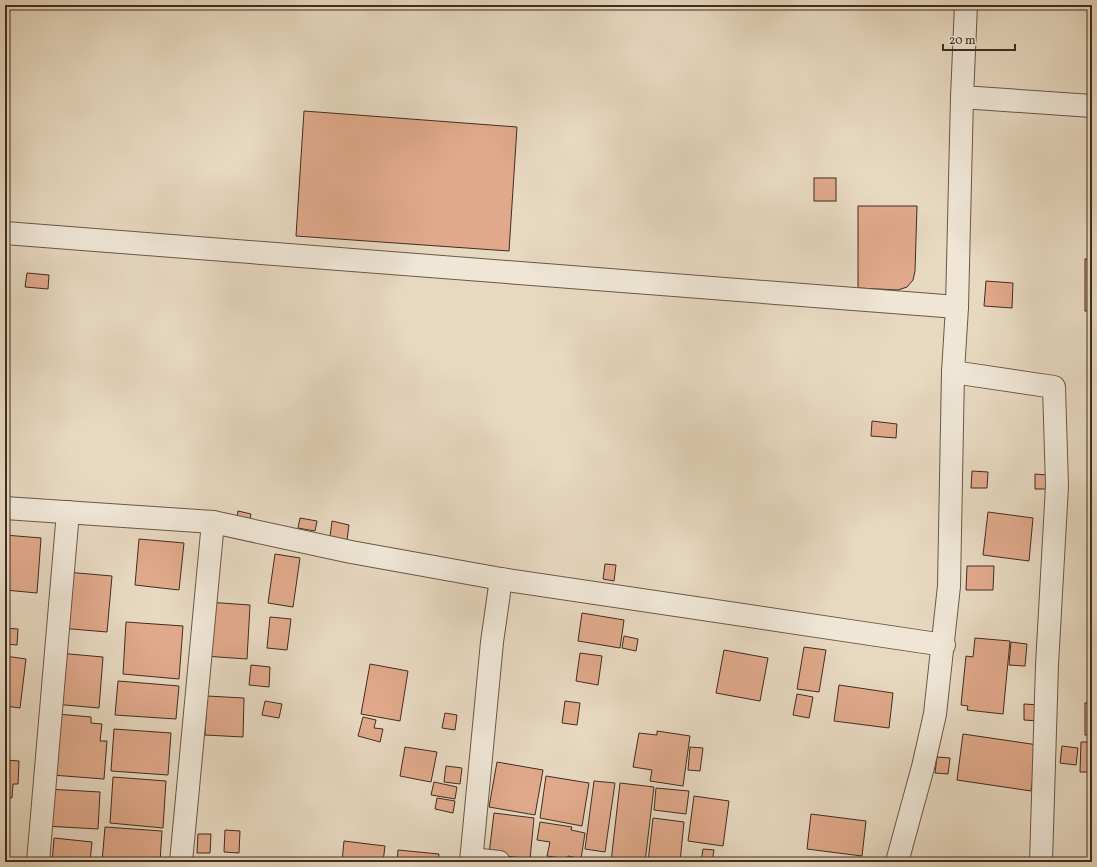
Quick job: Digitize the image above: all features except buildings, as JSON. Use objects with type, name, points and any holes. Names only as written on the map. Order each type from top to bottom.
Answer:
[{"type":"street","points":[[898,862],[923,767],[935,714],[944,645],[949,586],[953,372],[957,307],[962,97],[966,5]]},
{"type":"street","points":[[962,97],[1092,106]]},
{"type":"street","points":[[5,233],[957,307]]},
{"type":"street","points":[[953,372],[1054,387],[1057,486],[1047,665],[1041,862]]},
{"type":"street","points":[[5,508],[213,522],[351,552],[501,579],[944,645]]},
{"type":"street","points":[[38,862],[68,512]]},
{"type":"street","points":[[182,862],[213,522]]},
{"type":"street","points":[[499,862],[471,860],[492,642],[501,579]]}]
